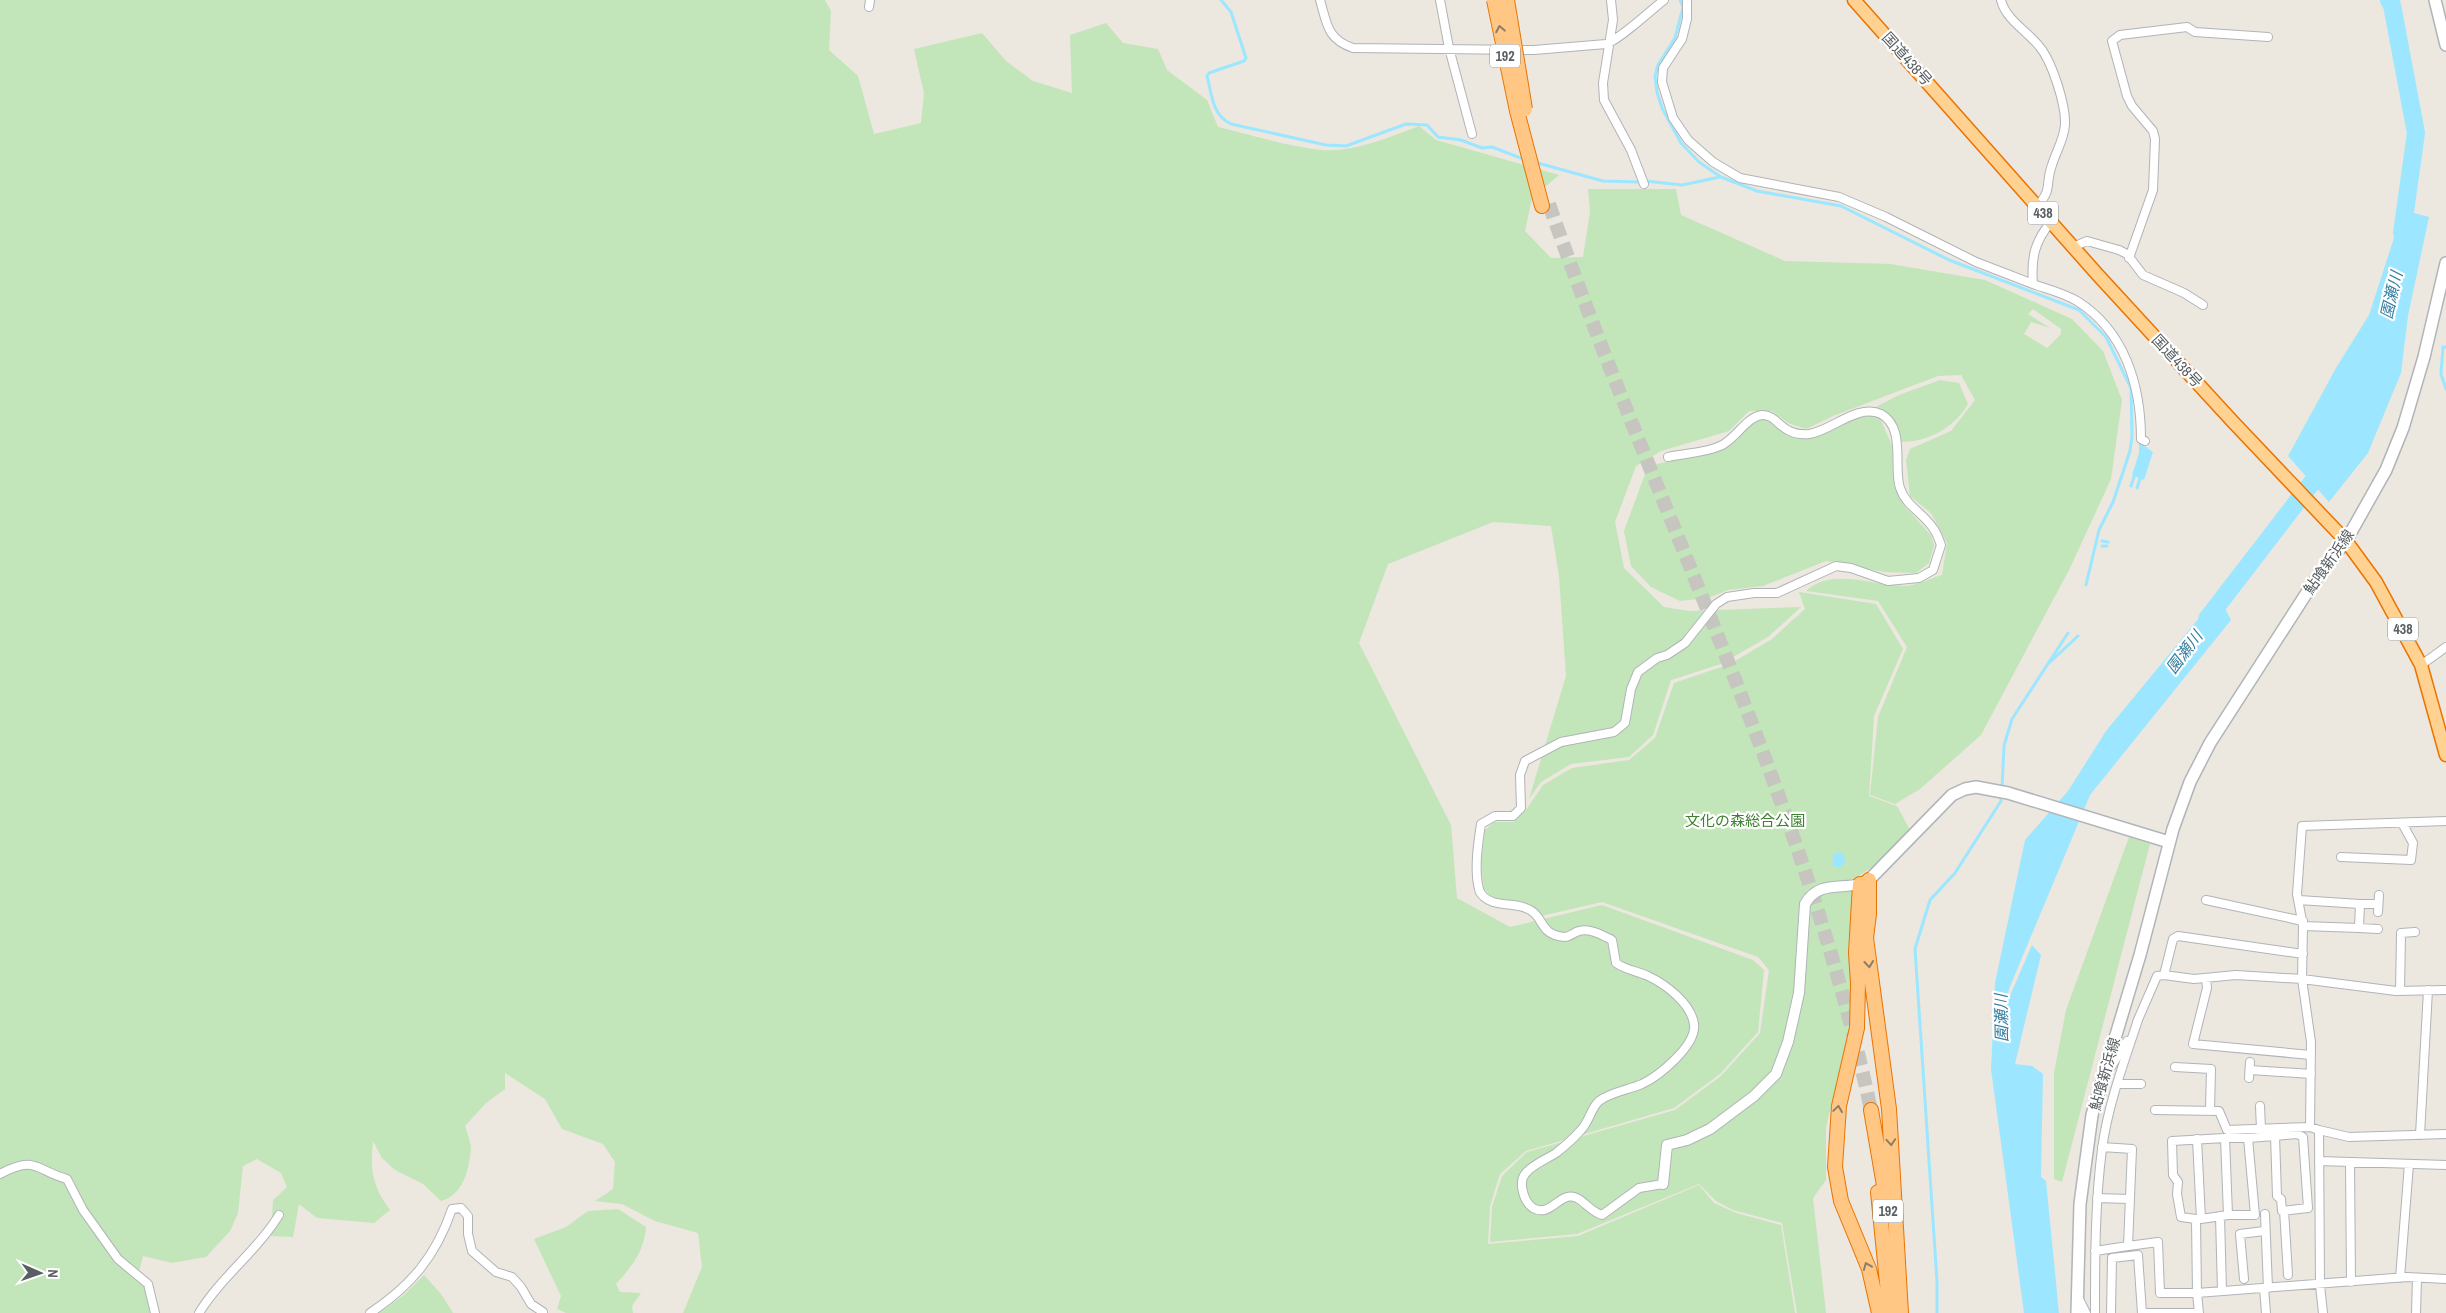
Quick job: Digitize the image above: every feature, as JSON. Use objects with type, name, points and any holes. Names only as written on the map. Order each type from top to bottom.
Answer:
[{"type":"highway","name":"192","points":[[1494,0],[1545,205]]},
{"type":"highway","name":"192","points":[[1506,0],[1521,110]]},
{"type":"highway","name":"国道438号","points":[[1854,0],[2073,247],[2234,423],[2346,541],[2376,582],[2421,665],[2446,755]]},
{"type":"highway","points":[[1864,882],[1856,953],[1858,983],[1857,1023],[1839,1106],[1835,1167],[1841,1202],[1869,1269],[1879,1313]]},
{"type":"highway","points":[[1864,882],[1869,914],[1866,938],[1889,1109],[1899,1313]]},
{"type":"highway","name":"192","points":[[1890,1313],[1868,1111],[1885,1192],[1899,1313]]},
{"type":"main road","points":[[2435,0],[2446,45]]},
{"type":"main road","name":"鮎喰新浜線","points":[[2077,1313],[2080,1204],[2092,1116],[2140,955],[2164,840],[2210,743],[2315,580],[2346,541],[2386,470],[2404,428],[2424,357],[2446,263]]},
{"type":"main road","points":[[1864,882],[1952,795],[1965,789],[1981,788],[2008,793],[2164,840]]},
{"type":"street","points":[[1320,0],[1329,30],[1339,43],[1361,48],[1534,50],[1611,43],[1664,0]]},
{"type":"street","points":[[1440,0],[1449,48],[1472,134]]},
{"type":"street","points":[[1611,0],[1613,20],[1611,43],[1603,83],[1604,100],[1631,150],[1644,184]]},
{"type":"street","points":[[1687,0],[1687,19],[1682,39],[1663,68],[1662,82],[1674,118],[1688,140],[1713,162],[1740,178],[1839,197],[1976,262],[2077,301],[2102,322],[2126,357],[2135,383],[2141,413],[2141,439],[2145,441]]},
{"type":"street","points":[[2001,0],[2008,14],[2040,47],[2046,56],[2052,67],[2062,106],[2065,125],[2050,167],[2047,196],[2037,206]]},
{"type":"street","points":[[2129,258],[2153,190],[2155,139],[2152,130],[2137,113],[2127,96],[2112,41],[2120,35],[2187,27],[2195,32],[2268,37]]},
{"type":"street","points":[[2033,284],[2032,254],[2042,233],[2051,222]]},
{"type":"street","points":[[2073,247],[2086,241],[2119,250],[2129,258],[2143,275],[2184,293],[2203,305]]},
{"type":"street","points":[[1668,457],[1720,446],[1735,436],[1754,418],[1763,415],[1771,417],[1790,433],[1802,434],[1812,433],[1864,411],[1880,414],[1889,422],[1898,445],[1899,486],[1905,500],[1933,528],[1942,546],[1933,570],[1918,578],[1888,581],[1851,568],[1836,566],[1777,592],[1727,597],[1716,604],[1685,643],[1667,655],[1657,658],[1638,672],[1631,688],[1625,723],[1614,732],[1561,742],[1525,761],[1520,775],[1521,808],[1513,816],[1495,816],[1481,824],[1478,871],[1479,890],[1482,896],[1493,902],[1521,905],[1533,911],[1546,930],[1552,933],[1567,937],[1580,930],[1594,932],[1612,940],[1616,963],[1648,976],[1668,989],[1685,1005],[1694,1024],[1692,1040],[1661,1071],[1643,1083],[1606,1097],[1597,1103],[1584,1128],[1564,1147],[1526,1172],[1521,1180],[1522,1190],[1528,1204],[1535,1209],[1544,1210],[1567,1197],[1574,1197],[1579,1198],[1593,1212],[1602,1215],[1639,1188],[1662,1184],[1667,1145],[1687,1140],[1710,1129],[1754,1096],[1776,1074],[1788,1042],[1799,993],[1806,904],[1809,897],[1837,884],[1864,882]]},
{"type":"street","points":[[2421,665],[2446,647]]},
{"type":"street","points":[[2310,1127],[2311,1055],[2302,978],[2303,924],[2299,900],[2302,826],[2446,821]]},
{"type":"street","points":[[2341,857],[2411,860],[2413,843],[2402,823]]},
{"type":"street","points":[[2299,900],[2360,904],[2378,908],[2379,895]]},
{"type":"street","points":[[2206,900],[2303,924],[2378,929]]},
{"type":"street","points":[[2359,928],[2360,904]]},
{"type":"street","points":[[2400,990],[2402,933],[2415,932]]},
{"type":"street","points":[[2164,975],[2173,939],[2178,936],[2303,954]]},
{"type":"street","points":[[2103,1078],[2118,1058],[2138,1020],[2157,976],[2206,978],[2236,975],[2302,978],[2400,990],[2446,990]]},
{"type":"street","points":[[2206,978],[2207,988],[2193,1044],[2311,1055]]},
{"type":"street","points":[[2420,1135],[2428,990]]},
{"type":"street","points":[[2095,1313],[2097,1198],[2102,1147],[2117,1084],[2138,1020]]},
{"type":"street","points":[[2175,1067],[2212,1069],[2210,1110]]},
{"type":"street","points":[[2249,1070],[2311,1074]]},
{"type":"street","points":[[2117,1084],[2141,1084]]},
{"type":"street","points":[[2260,1106],[2261,1128]]},
{"type":"street","points":[[2155,1110],[2219,1111],[2227,1130],[2310,1127],[2349,1136],[2446,1134]]},
{"type":"street","points":[[2319,1130],[2320,1285],[2322,1313]]},
{"type":"street","points":[[2297,1134],[2303,1137],[2308,1208],[2265,1214],[2224,1215],[2199,1219],[2181,1217],[2176,1194],[2178,1182],[2173,1175],[2172,1141],[2248,1138],[2297,1134]]},
{"type":"street","points":[[2275,1136],[2277,1196],[2281,1200],[2283,1211],[2288,1275]]},
{"type":"street","points":[[2222,1291],[2225,1138]]},
{"type":"street","points":[[2248,1138],[2255,1215]]},
{"type":"street","points":[[2111,1313],[2112,1258],[2138,1255],[2142,1313],[2199,1313],[2197,1293],[2199,1219],[2196,1139]]},
{"type":"street","points":[[2102,1147],[2132,1149],[2128,1246]]},
{"type":"street","points":[[2319,1161],[2446,1165]]},
{"type":"street","points":[[2350,1162],[2351,1282]]},
{"type":"street","points":[[0,1174],[23,1164],[32,1164],[43,1168],[53,1175],[67,1179],[83,1210],[118,1259],[148,1284],[155,1313]]},
{"type":"street","points":[[2400,1278],[2409,1164]]},
{"type":"street","points":[[2097,1198],[2129,1199]]},
{"type":"street","points":[[370,1313],[398,1294],[428,1261],[443,1237],[452,1209],[461,1208],[468,1216],[468,1234],[472,1251],[496,1272],[512,1277],[521,1287],[531,1304],[543,1312]]},
{"type":"street","points":[[2265,1214],[2266,1313]]},
{"type":"street","points":[[199,1313],[232,1271],[270,1230],[279,1215]]},
{"type":"street","points":[[2244,1279],[2240,1234],[2264,1231]]},
{"type":"street","points":[[2095,1251],[2158,1242],[2160,1294],[2320,1285],[2400,1278],[2446,1279]]},
{"type":"street","points":[[2416,1313],[2417,1278]]},
{"type":"street","points":[[2078,1295],[2086,1313]]},
{"type":"green space","points":[[0,0],[825,0],[831,11],[829,50],[858,76],[874,134],[921,123],[924,93],[914,49],[982,33],[1006,61],[1033,81],[1072,93],[1070,35],[1106,23],[1123,43],[1158,49],[1167,70],[1207,100],[1218,127],[1295,146],[1311,149],[1338,150],[1379,141],[1419,126],[1436,140],[1559,175],[1532,198],[1525,231],[1551,258],[1583,257],[1590,212],[1588,189],[1676,189],[1681,215],[1785,261],[1890,264],[1985,280],[2072,319],[2103,351],[2122,400],[2111,479],[2070,568],[1981,735],[1920,789],[1895,804],[1870,795],[1878,717],[1907,647],[1878,601],[1806,591],[1816,584],[1828,580],[1840,579],[1909,586],[1942,575],[1947,543],[1931,513],[1910,496],[1906,460],[1910,449],[1951,431],[1975,400],[1961,375],[1938,376],[1833,416],[1806,429],[1788,423],[1772,411],[1749,411],[1729,431],[1661,451],[1636,466],[1615,522],[1624,568],[1664,607],[1689,611],[1801,607],[1768,637],[1721,664],[1671,680],[1653,735],[1629,757],[1571,764],[1541,782],[1529,799],[1566,676],[1559,576],[1551,526],[1493,522],[1388,564],[1359,643],[1451,825],[1457,898],[1510,927],[1602,905],[1753,960],[1764,970],[1758,1032],[1720,1074],[1674,1108],[1526,1151],[1500,1174],[1490,1206],[1488,1244],[1578,1236],[1699,1185],[1714,1203],[1736,1213],[1781,1225],[1795,1313],[683,1313],[702,1267],[698,1233],[655,1221],[622,1204],[595,1201],[613,1189],[615,1162],[603,1144],[562,1129],[545,1099],[505,1073],[505,1089],[486,1103],[465,1126],[471,1146],[469,1165],[460,1187],[449,1198],[441,1201],[423,1184],[395,1170],[382,1158],[373,1141],[372,1169],[379,1193],[390,1210],[374,1223],[317,1218],[299,1204],[293,1237],[271,1236],[273,1200],[287,1187],[281,1173],[257,1159],[243,1166],[238,1213],[230,1231],[206,1257],[172,1263],[143,1256],[139,1272],[147,1286],[151,1313],[0,1313]],"holes":[[[2033,309],[2061,329],[2061,334],[2047,348],[2024,334],[2031,322],[2050,328],[2028,314]]]},
{"type":"green space","points":[[1940,380],[1959,383],[1968,404],[1948,427],[1930,436],[1901,442],[1893,421],[1872,409],[1899,395]]},
{"type":"green space","points":[[1865,414],[1880,418],[1892,446],[1895,490],[1905,507],[1931,535],[1934,545],[1929,563],[1916,573],[1885,572],[1826,561],[1763,586],[1728,590],[1708,598],[1680,601],[1651,587],[1631,566],[1624,531],[1648,466],[1721,450],[1737,440],[1754,420],[1764,419],[1793,438],[1815,437]]},
{"type":"green space","name":"文化の森総合公園","points":[[1799,592],[1876,604],[1903,649],[1874,716],[1869,796],[1897,806],[1910,830],[1884,859],[1854,879],[1854,1008],[1826,1128],[1826,1180],[1813,1198],[1826,1313],[1797,1313],[1782,1223],[1733,1210],[1716,1201],[1699,1184],[1577,1234],[1490,1242],[1492,1207],[1502,1176],[1527,1152],[1675,1110],[1721,1076],[1760,1033],[1769,970],[1758,957],[1602,902],[1541,916],[1537,910],[1526,903],[1493,897],[1484,889],[1481,864],[1485,830],[1494,822],[1513,822],[1526,810],[1543,785],[1572,768],[1629,760],[1655,738],[1674,683],[1730,664],[1772,639],[1805,609]]},
{"type":"green space","points":[[2129,837],[2150,844],[2062,1182],[2054,1179],[2054,1073],[2066,1010]]},
{"type":"green space","points":[[618,1209],[646,1227],[640,1251],[616,1284],[620,1292],[641,1293],[632,1306],[633,1313],[566,1313],[557,1309],[561,1296],[534,1239],[566,1227],[588,1211]]},
{"type":"green space","points":[[424,1275],[441,1294],[453,1313],[379,1313],[404,1295]]},
{"type":"water","points":[[2403,210],[2429,217],[2408,316],[2401,373],[2368,453],[2329,502],[2288,456],[2336,368],[2369,315]]},
{"type":"water","points":[[2139,442],[2153,452],[2144,480],[2132,475],[2139,453]]},
{"type":"water","points":[[2218,595],[2231,620],[2090,795],[2009,989],[2006,1005],[2032,945],[2041,955],[2015,1064],[2032,1066],[2043,1074],[2041,1177],[2046,1181],[2059,1313],[2024,1313],[1991,1069],[1995,983],[2025,840],[2068,791],[2106,731]]},
{"type":"water","points":[[1838,852],[1842,853],[1846,860],[1841,867],[1837,868],[1831,864],[1834,857],[1830,857]]},
{"type":"waterway","points":[[1221,0],[1231,12],[1246,58],[1244,61],[1209,73],[1207,76],[1216,110],[1231,124],[1326,145],[1346,146],[1406,124],[1427,125],[1438,137],[1461,140],[1482,148],[1492,147],[1526,160]]},
{"type":"waterway","points":[[1680,0],[1683,7],[1675,38],[1658,65],[1655,76],[1662,108],[1681,143],[1699,162],[1721,177],[1757,191],[1841,206],[1949,260],[2079,310],[2106,337],[2131,388],[2132,437],[2130,451],[2113,502],[2099,530],[2086,585]]},
{"type":"waterway","name":"園瀬川","points":[[2389,0],[2392,5],[2416,133],[2402,233]]},
{"type":"waterway","points":[[1534,162],[1603,181],[1638,182]]},
{"type":"waterway","points":[[1646,181],[1682,185],[1720,177]]},
{"type":"waterway","points":[[2446,347],[2443,347],[2441,374],[2446,389]]},
{"type":"waterway","name":"園瀬川","points":[[2207,619],[2327,463]]},
{"type":"waterway","points":[[2131,486],[2135,474]]},
{"type":"waterway","points":[[2137,488],[2141,475]]},
{"type":"waterway","points":[[2102,541],[2108,542]]},
{"type":"waterway","points":[[2102,546],[2107,546]]},
{"type":"waterway","points":[[2002,788],[2004,746],[2012,719],[2068,633]]},
{"type":"waterway","points":[[2049,663],[2078,636]]},
{"type":"waterway","points":[[1937,1313],[1937,1281],[1915,949],[1930,900],[1955,873],[2001,801],[2001,795]]},
{"type":"tunnel","points":[[1549,204],[1590,317],[1724,652],[1767,765],[1807,878],[1842,993],[1871,1110]]}]
